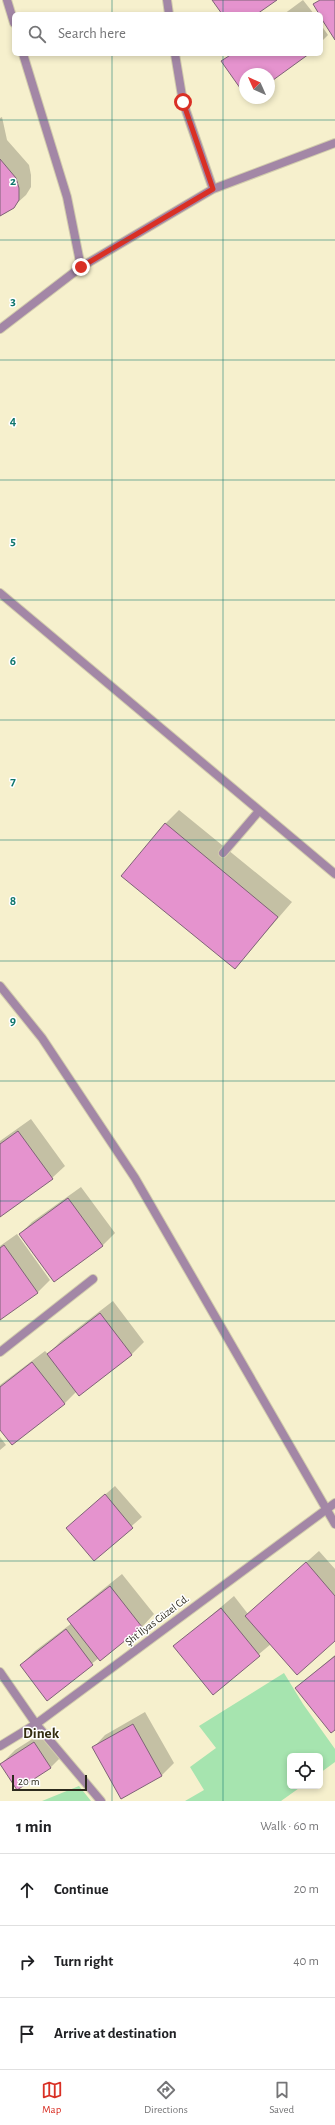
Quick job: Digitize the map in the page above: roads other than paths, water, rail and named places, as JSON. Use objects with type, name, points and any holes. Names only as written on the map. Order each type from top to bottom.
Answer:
[{"type":"street","points":[[7,0],[12,16]]},
{"type":"street","points":[[167,0],[169,12]]},
{"type":"street","points":[[25,56],[67,197],[81,267]]},
{"type":"street","points":[[175,56],[183,102],[213,189]]},
{"type":"street","points":[[0,329],[81,267],[213,189],[335,143]]},
{"type":"street","points":[[0,593],[335,874]]},
{"type":"street","points":[[223,853],[259,811]]},
{"type":"street","points":[[0,986],[42,1038],[135,1178],[335,1524]]},
{"type":"street","points":[[0,1352],[93,1279]]},
{"type":"street","name":"Şht İlyas Güzel Cd.","points":[[0,1746],[36,1724],[335,1503]]},
{"type":"street","points":[[0,1672],[36,1724],[101,1801]]},
{"type":"district","name":"Dinek","points":[[41,1733]]}]
